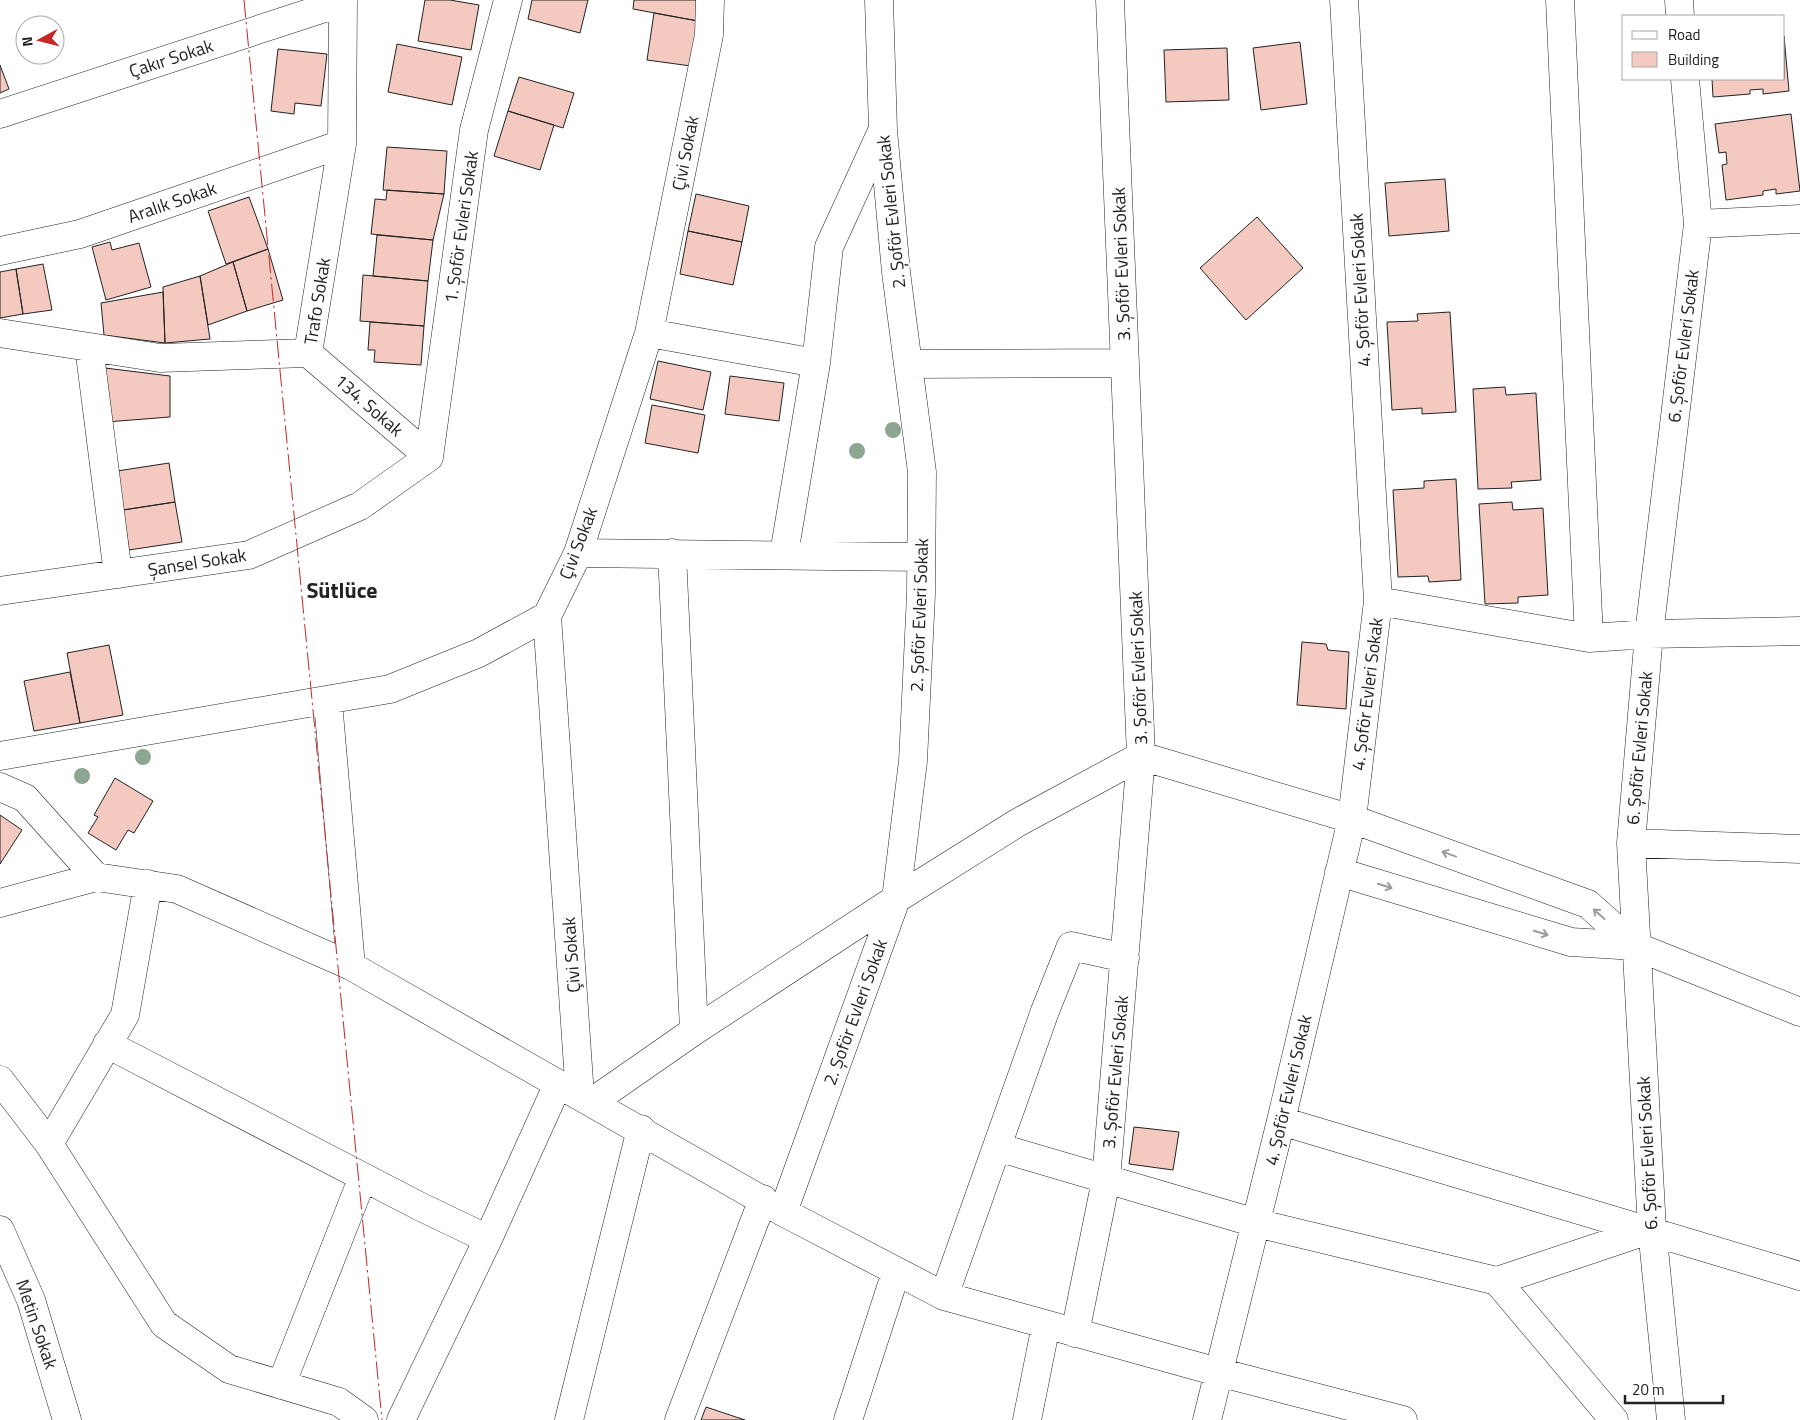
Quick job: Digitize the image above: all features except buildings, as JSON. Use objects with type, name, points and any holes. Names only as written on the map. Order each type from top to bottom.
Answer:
[{"type":"street","name":"1. Şoför Evleri Sokak","points":[[429,457],[474,130],[508,0]]},
{"type":"street","name":"Çivi Sokak","points":[[577,1094],[547,616],[578,553],[649,333],[709,35],[710,0]]},
{"type":"street","name":"2. Şoför Evleri Sokak","points":[[680,1420],[773,1206],[896,899],[913,761],[922,557],[922,472],[896,272],[883,130],[879,0]]},
{"type":"street","name":"3. Şoför Evleri Sokak","points":[[1075,1333],[1106,1180],[1141,756],[1110,0]]},
{"type":"street","name":"4. Şoför Evleri Sokak","points":[[1207,1420],[1281,1121],[1352,819],[1378,601],[1344,0]]},
{"type":"street","points":[[1560,0],[1589,638]]},
{"type":"street","points":[[1679,0],[1680,15]]},
{"type":"street","name":"Çakır Sokak","points":[[0,114],[343,1]]},
{"type":"street","name":"Trafo Sokak","points":[[0,333],[160,358],[308,353],[342,144],[343,1]]},
{"type":"street","name":"6. Şoför Evleri Sokak","points":[[1671,1420],[1652,1230],[1635,946],[1631,843],[1649,634],[1698,224],[1685,80]]},
{"type":"street","points":[[784,554],[816,363],[829,247],[883,130]]},
{"type":"street","name":"Aralık Sokak","points":[[0,251],[80,234],[342,144]]},
{"type":"street","points":[[1698,224],[1800,219]]},
{"type":"street","points":[[649,333],[816,363]]},
{"type":"street","points":[[89,347],[118,574]]},
{"type":"street","name":"134. Sokak","points":[[308,353],[429,457]]},
{"type":"street","points":[[908,364],[1126,363]]},
{"type":"street","name":"Şansel Sokak","points":[[0,591],[249,555],[360,506],[429,457]]},
{"type":"street","points":[[578,553],[922,557]]},
{"type":"street","points":[[672,553],[694,1031]]},
{"type":"street","points":[[1378,601],[1589,638],[1649,634],[1800,631]]},
{"type":"street","points":[[0,756],[390,690],[479,653],[547,616]]},
{"type":"street","points":[[328,702],[351,966]]},
{"type":"street","points":[[401,1420],[488,1239],[577,1094],[694,1031],[896,899],[1017,823],[1141,756],[1352,819],[1588,904],[1635,946]]},
{"type":"street","points":[[0,787],[25,798],[96,877]]},
{"type":"street","points":[[1631,843],[1800,849]]},
{"type":"street","points":[[1339,872],[1571,942],[1635,946],[1800,1012]]},
{"type":"street","points":[[0,904],[96,877],[177,889],[351,966],[641,1129],[773,1206],[944,1296],[1218,1372],[1321,1410],[1403,1420]]},
{"type":"street","points":[[49,1144],[125,1015],[148,884]]},
{"type":"street","points":[[944,1296],[1071,946],[1125,958]]},
{"type":"street","points":[[107,1044],[363,1177],[488,1239]]},
{"type":"street","points":[[0,1080],[49,1144],[164,1324],[229,1369],[281,1385],[338,1411],[364,1420]]},
{"type":"street","points":[[1281,1121],[1652,1230],[1800,1276]]},
{"type":"street","points":[[569,1420],[641,1129]]},
{"type":"street","points":[[997,1147],[1256,1224],[1497,1281],[1652,1230]]},
{"type":"street","points":[[281,1385],[363,1177]]},
{"type":"street","name":"Metin Sokak","points":[[0,1230],[31,1300],[66,1420]]},
{"type":"street","points":[[848,1420],[896,1272]]},
{"type":"street","points":[[1497,1281],[1614,1420]]},
{"type":"street","points":[[1027,1420],[1046,1325]]},
{"type":"power","points":[[244,0],[382,1420]]},
{"type":"district","name":"Sütlüce","points":[[342,590]]}]
